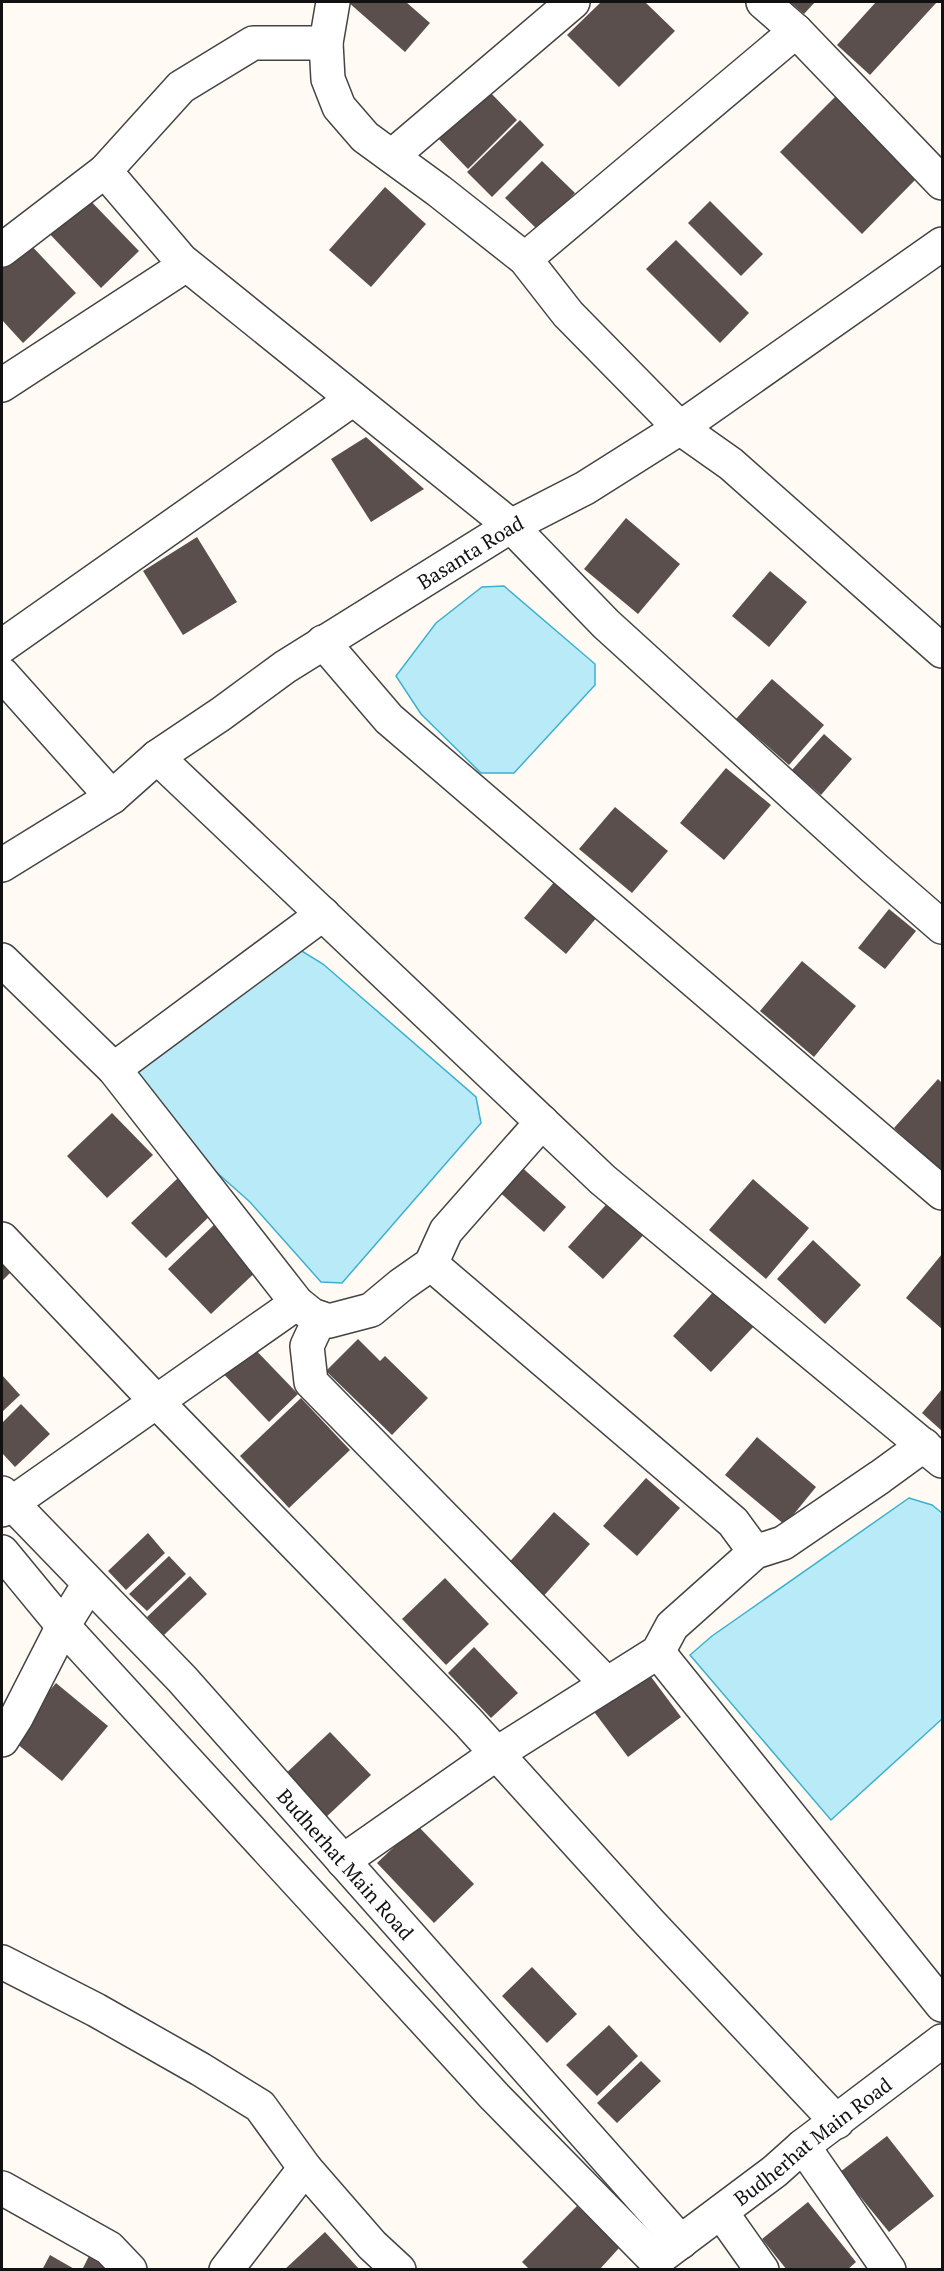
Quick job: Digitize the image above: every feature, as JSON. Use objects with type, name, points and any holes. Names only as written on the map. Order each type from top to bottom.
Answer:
[{"type":"street","points":[[333,2],[326,43],[328,80],[339,107],[365,137],[525,259],[568,314],[680,428],[731,464],[942,651]]},
{"type":"street","points":[[392,156],[573,2]]},
{"type":"street","points":[[763,2],[796,31],[942,183]]},
{"type":"street","points":[[525,259],[796,31]]},
{"type":"street","points":[[2,250],[105,171],[181,87],[253,43],[326,43]]},
{"type":"street","points":[[105,171],[186,265],[511,526],[606,624],[865,860],[942,927]]},
{"type":"street","name":"Basanta Road","points":[[2,865],[112,797],[157,757],[323,642],[511,526],[585,488],[680,428],[942,244]]},
{"type":"street","points":[[2,385],[186,265]]},
{"type":"street","points":[[2,646],[354,399]]},
{"type":"street","points":[[323,642],[389,719],[942,1193]]},
{"type":"street","points":[[2,674],[112,797]]},
{"type":"street","points":[[157,757],[603,1180],[933,1453],[880,1477],[783,1543],[755,1552],[672,1626],[658,1652],[496,1754],[343,1861]]},
{"type":"street","points":[[114,1069],[323,914]]},
{"type":"street","points":[[2,960],[114,1069],[309,1310],[329,1321],[371,1311],[401,1285],[431,1264],[446,1231],[542,1122]]},
{"type":"street","points":[[2,1239],[460,1714],[642,1914],[837,2122]]},
{"type":"street","points":[[431,1264],[733,1522],[755,1552]]},
{"type":"street","points":[[5,1502],[156,1401],[309,1310]]},
{"type":"street","points":[[309,1310],[307,1346],[310,1383],[607,1684]]},
{"type":"street","name":"Budherhat Main Road","points":[[5,1502],[182,1679],[343,1861],[662,2257],[942,2041]]},
{"type":"street","points":[[2,1552],[63,1626],[495,2097],[662,2257]]},
{"type":"street","points":[[2,1740],[16,1718],[63,1626],[89,1584]]},
{"type":"street","points":[[658,1652],[942,2005]]},
{"type":"street","points":[[2,1962],[96,2010],[200,2068],[260,2106],[305,2168],[372,2245],[399,2270]]},
{"type":"street","points":[[803,2146],[889,2270]]},
{"type":"street","points":[[226,2270],[305,2168]]},
{"type":"street","points":[[2,2188],[109,2248],[130,2270]]},
{"type":"street","points":[[721,2212],[762,2270]]},
{"type":"water","points":[[504,586],[595,664],[595,685],[514,773],[481,773],[421,714],[396,676],[436,623],[482,587]]},
{"type":"water","points":[[292,945],[323,964],[476,1097],[481,1123],[342,1283],[321,1282],[250,1202],[144,1108],[134,1064]]},
{"type":"water","points":[[909,1498],[932,1505],[942,1513],[942,1719],[831,1820],[690,1655],[712,1636]]},
{"type":"building","points":[[348,2],[406,2],[430,23],[405,52]]},
{"type":"building","points":[[601,2],[645,2],[675,31],[619,87],[567,35]]},
{"type":"building","points":[[790,2],[815,2],[804,14]]},
{"type":"building","points":[[876,2],[937,2],[870,75],[837,45]]},
{"type":"building","points":[[484,86],[517,120],[468,169],[435,135]]},
{"type":"building","points":[[836,96],[917,178],[862,234],[780,152]]},
{"type":"building","points":[[520,120],[544,145],[492,197],[467,172]]},
{"type":"building","points":[[542,161],[575,193],[538,230],[505,198]]},
{"type":"building","points":[[385,187],[426,224],[371,287],[329,250]]},
{"type":"building","points":[[83,193],[139,251],[101,288],[45,229]]},
{"type":"building","points":[[710,201],[763,254],[741,276],[688,223]]},
{"type":"building","points":[[676,240],[749,313],[720,343],[646,269]]},
{"type":"building","points":[[28,242],[76,293],[23,343],[2,320],[2,267]]},
{"type":"building","points":[[366,437],[424,489],[371,522],[331,459]]},
{"type":"building","points":[[626,518],[680,564],[638,614],[584,569]]},
{"type":"building","points":[[197,537],[237,602],[183,635],[143,571]]},
{"type":"building","points":[[770,571],[807,602],[769,647],[732,616]]},
{"type":"building","points":[[772,679],[824,725],[789,765],[736,719]]},
{"type":"building","points":[[824,734],[852,759],[821,795],[792,770]]},
{"type":"building","points":[[726,768],[771,805],[724,860],[680,823]]},
{"type":"building","points":[[615,807],[668,851],[632,893],[579,849]]},
{"type":"building","points":[[555,881],[598,916],[566,954],[524,918]]},
{"type":"building","points":[[889,909],[916,931],[885,969],[858,948]]},
{"type":"building","points":[[802,961],[856,1006],[814,1057],[760,1011]]},
{"type":"building","points":[[938,1079],[942,1083],[942,1172],[894,1128]]},
{"type":"building","points":[[112,1113],[153,1155],[107,1198],[67,1156]]},
{"type":"building","points":[[517,1163],[566,1207],[544,1232],[495,1188]]},
{"type":"building","points":[[178,1178],[212,1214],[166,1258],[131,1223]]},
{"type":"building","points":[[753,1179],[809,1228],[766,1279],[709,1230]]},
{"type":"building","points":[[612,1198],[648,1230],[603,1279],[568,1247]]},
{"type":"building","points":[[218,1221],[262,1266],[211,1314],[168,1269]]},
{"type":"building","points":[[813,1240],[861,1285],[825,1324],[777,1279]]},
{"type":"building","points":[[2,1252],[16,1267],[2,1281]]},
{"type":"building","points":[[942,1254],[942,1329],[906,1298]]},
{"type":"building","points":[[717,1288],[756,1324],[711,1372],[673,1336]]},
{"type":"building","points":[[358,1339],[380,1361],[385,1356],[428,1398],[392,1435],[326,1371]]},
{"type":"building","points":[[246,1340],[298,1394],[269,1422],[217,1367]]},
{"type":"building","points":[[2,1375],[20,1395],[2,1412]]},
{"type":"building","points":[[942,1389],[942,1431],[922,1413]]},
{"type":"building","points":[[301,1398],[350,1450],[289,1508],[240,1456]]},
{"type":"building","points":[[21,1404],[50,1434],[15,1467],[2,1453],[2,1423]]},
{"type":"building","points":[[757,1437],[816,1487],[785,1525],[725,1475]]},
{"type":"building","points":[[646,1478],[680,1508],[637,1556],[603,1526]]},
{"type":"building","points":[[554,1512],[590,1544],[541,1599],[505,1567]]},
{"type":"building","points":[[148,1533],[165,1553],[126,1590],[108,1571]]},
{"type":"building","points":[[169,1556],[186,1574],[147,1611],[129,1594]]},
{"type":"building","points":[[190,1576],[207,1594],[164,1635],[147,1617]]},
{"type":"building","points":[[445,1578],[489,1624],[446,1665],[402,1619]]},
{"type":"building","points":[[474,1647],[518,1693],[491,1718],[448,1673]]},
{"type":"building","points":[[643,1666],[681,1717],[628,1757],[589,1705]]},
{"type":"building","points":[[56,1683],[108,1726],[62,1781],[10,1738]]},
{"type":"building","points":[[330,1732],[371,1775],[323,1820],[282,1777]]},
{"type":"building","points":[[417,1825],[474,1884],[434,1923],[377,1863]]},
{"type":"building","points":[[532,1967],[577,2014],[547,2043],[502,1996]]},
{"type":"building","points":[[609,2025],[638,2056],[597,2096],[566,2065]]},
{"type":"building","points":[[641,2061],[661,2081],[617,2123],[597,2103]]},
{"type":"building","points":[[887,2136],[934,2196],[889,2232],[840,2172]]},
{"type":"building","points":[[808,2202],[856,2262],[847,2270],[787,2270],[762,2239]]},
{"type":"building","points":[[577,2206],[620,2247],[599,2270],[530,2270],[522,2262]]},
{"type":"building","points":[[325,2232],[360,2270],[284,2270]]},
{"type":"building","points":[[90,2254],[117,2270],[82,2270]]},
{"type":"building","points":[[50,2255],[76,2270],[42,2270]]}]
